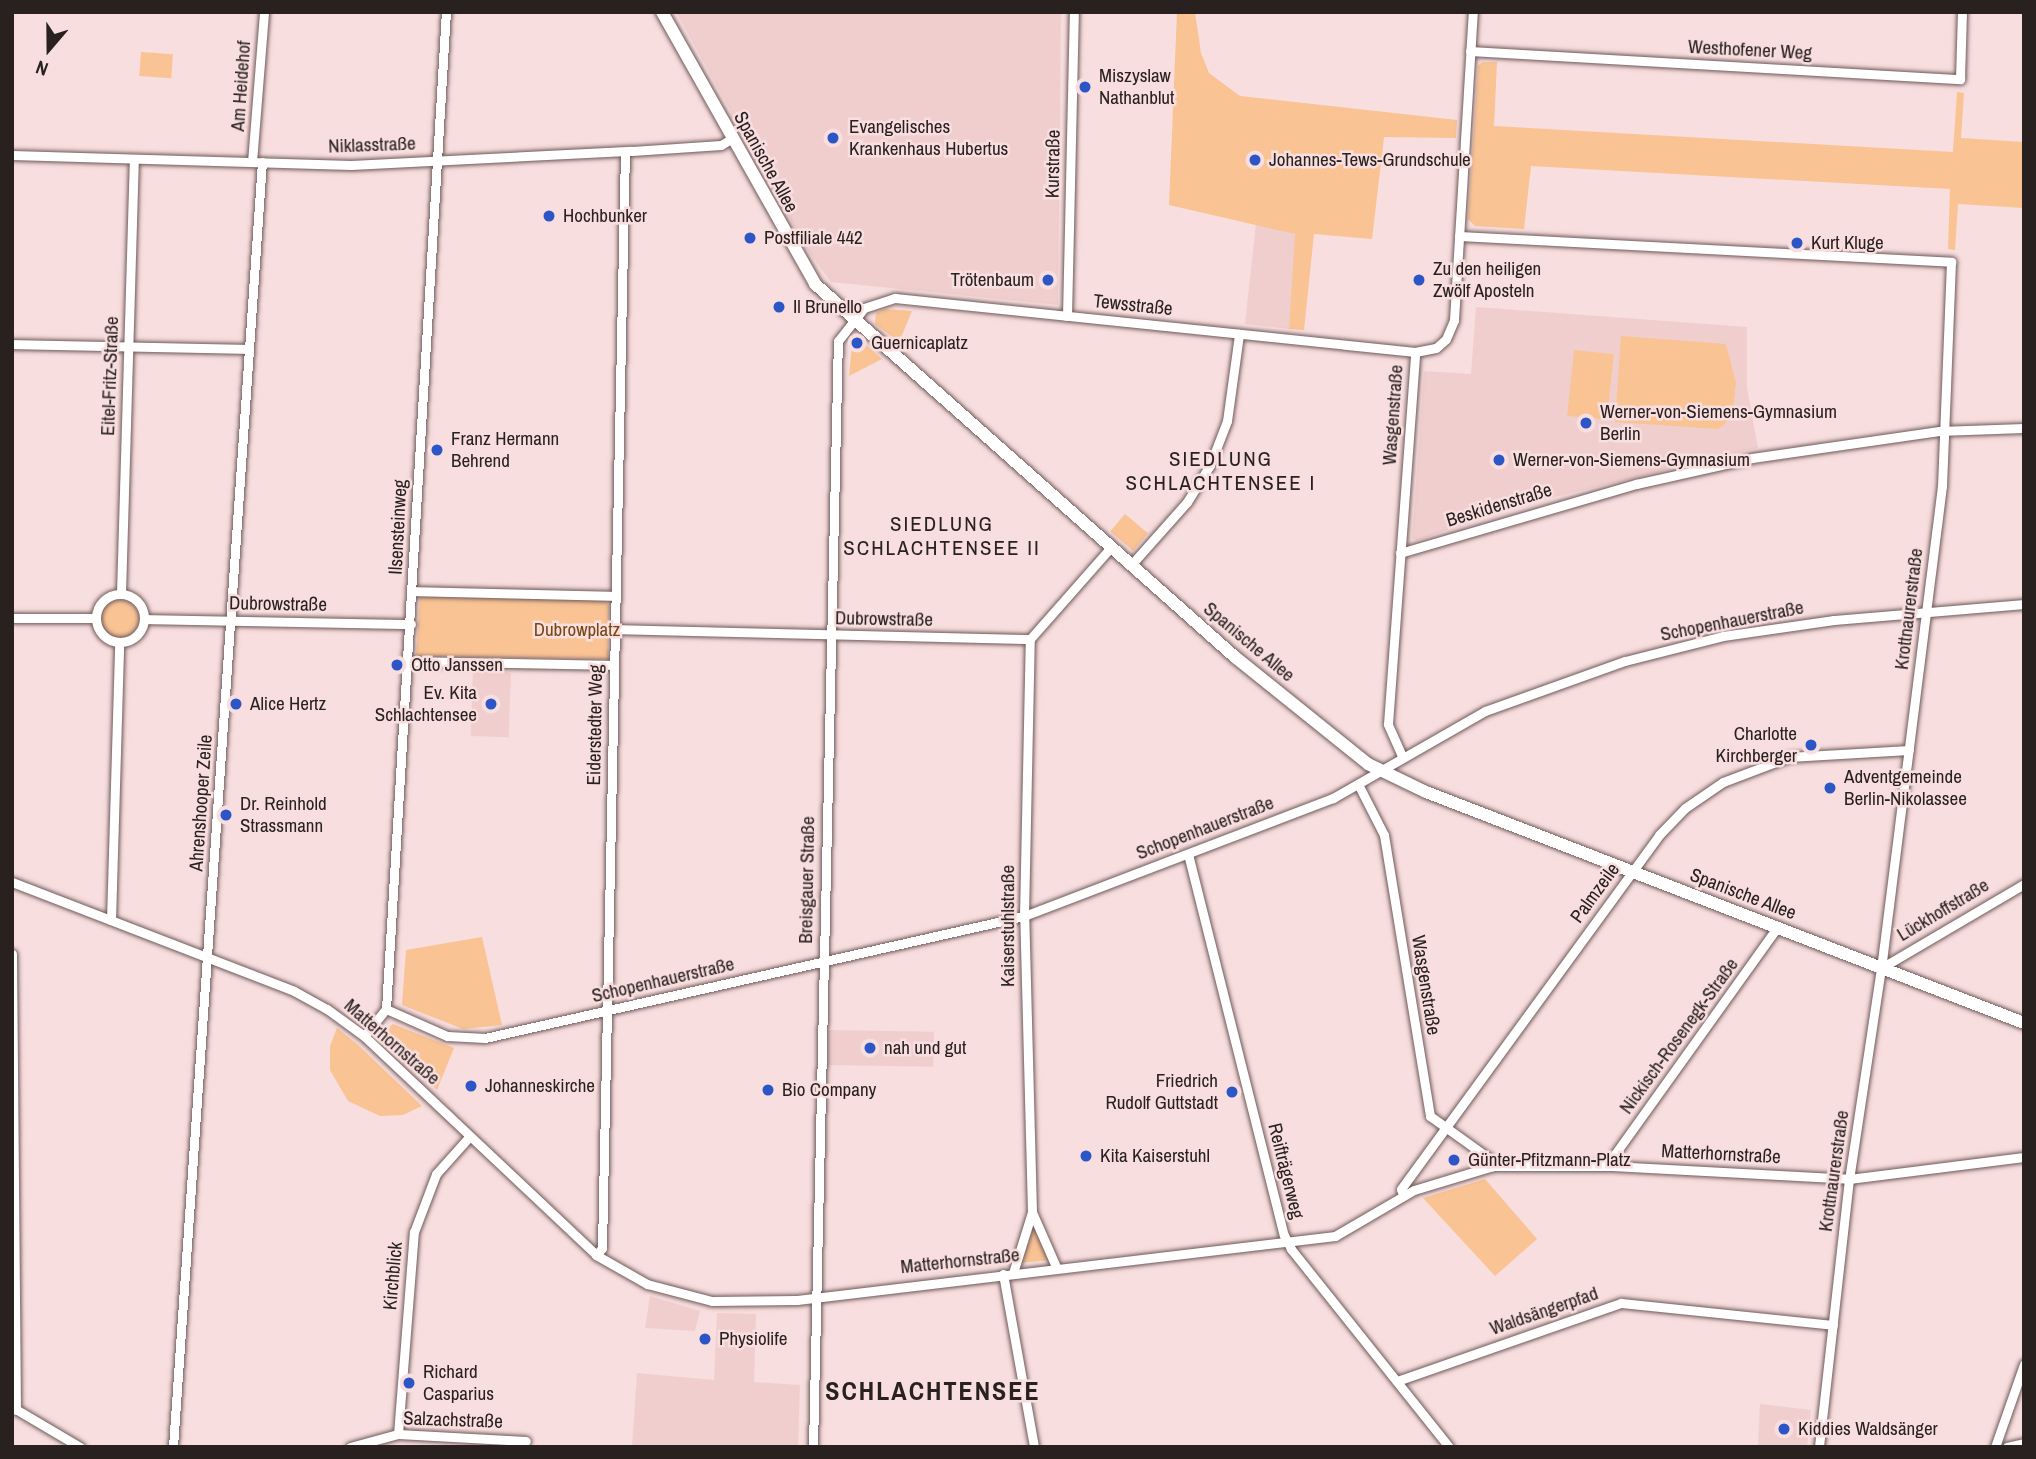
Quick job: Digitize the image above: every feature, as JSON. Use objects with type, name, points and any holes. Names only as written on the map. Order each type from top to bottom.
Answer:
[{"type":"main road","name":"Spanische Allee","points":[[662,12],[805,271],[853,319],[1235,657],[1379,770],[1632,872],[2024,1023]]},
{"type":"street","name":"Am Heidehof","points":[[257,162],[264,12]]},
{"type":"street","name":"Ilsensteinweg","points":[[386,1009],[446,12]]},
{"type":"street","name":"Kurstraße","points":[[1067,316],[1074,12]]},
{"type":"street","name":"Wasgenstraße","points":[[1402,756],[1388,723],[1415,352],[1436,348],[1452,328],[1472,12]]},
{"type":"street","name":"Westhofener Weg","points":[[1470,51],[1960,79],[1962,12]]},
{"type":"street","name":"Niklasstraße","points":[[12,155],[257,162],[438,160],[625,152],[721,145],[731,139]]},
{"type":"street","name":"Eiderstedter Weg","points":[[596,1255],[602,1248],[625,152]]},
{"type":"street","name":"Eitel-Fritz-Straße","points":[[121,593],[134,159]]},
{"type":"street","name":"Ahrenshooper Zeile","points":[[173,1447],[231,621],[257,162]]},
{"type":"street","name":"Krottnaurerstraße","points":[[1459,236],[1951,262],[1946,430],[1927,611],[1881,968],[1849,1179],[1819,1447]]},
{"type":"street","name":"Tewsstraße","points":[[853,319],[871,304],[895,298],[1415,352]]},
{"type":"street","name":"Breisgauer Straße","points":[[813,1447],[835,355],[838,341],[853,319]]},
{"type":"street","points":[[1131,565],[1187,502],[1210,465],[1227,421],[1239,334]]},
{"type":"street","points":[[12,344],[247,349]]},
{"type":"street","name":"Beskidenstraße","points":[[1400,553],[1597,494],[1721,464],[1835,443],[1946,430],[2024,428]]},
{"type":"street","points":[[1030,639],[1111,547]]},
{"type":"street","points":[[412,591],[615,596]]},
{"type":"street","points":[[121,593],[140,604],[145,619],[134,639],[119,643],[100,632],[95,618],[106,598],[121,593]]},
{"type":"street","name":"Schopenhauerstraße","points":[[386,1009],[461,1039],[607,1011],[1024,916],[1188,854],[1358,784],[1402,756],[1485,711],[1625,661],[1723,636],[1927,611],[2024,604]]},
{"type":"street","points":[[12,618],[95,618]]},
{"type":"street","name":"Dubrowstraße","points":[[145,619],[411,624]]},
{"type":"street","name":"Dubrowstraße","points":[[615,629],[1030,639]]},
{"type":"street","name":"Kaiserstuhlstraße","points":[[1030,639],[1024,916],[1032,1212],[1057,1269]]},
{"type":"street","points":[[111,920],[119,643]]},
{"type":"street","points":[[409,661],[614,665]]},
{"type":"street","name":"Palmzeile","points":[[1403,1195],[1401,1189],[1658,835],[1685,808],[1742,773],[1810,754],[1909,750]]},
{"type":"street","name":"Wasgenstraße","points":[[1358,784],[1384,835],[1430,1116],[1490,1159],[1493,1166]]},
{"type":"street","name":"Reifträgerweg","points":[[1188,854],[1288,1243],[1450,1447]]},
{"type":"street","name":"Matterhornstraße","points":[[12,882],[305,996],[364,1036],[596,1255],[636,1279],[687,1297],[758,1304],[1008,1273],[1288,1243],[1349,1231],[1403,1195],[1446,1177],[1493,1166],[1612,1166],[1849,1179],[2024,1157]]},
{"type":"street","name":"Lückhoffstraße","points":[[1881,968],[2024,884]]},
{"type":"street","name":"Nickisch-Rosenegk-Straße","points":[[1612,1166],[1615,1154],[1777,928]]},
{"type":"street","points":[[12,954],[14,1409],[80,1447]]},
{"type":"street","points":[[364,1036],[386,1009]]},
{"type":"street","name":"Kirchblick","points":[[398,1434],[414,1232],[436,1174],[469,1137]]},
{"type":"street","name":"Kaiserstuhlstraße","points":[[1032,1212],[1008,1273],[1034,1447]]},
{"type":"street","name":"Waldsängerpfad","points":[[1397,1381],[1621,1303],[1833,1325]]},
{"type":"street","points":[[1995,1447],[2024,1364]]},
{"type":"street","name":"Salzachstraße","points":[[350,1447],[398,1434],[513,1443],[526,1441]]},
{"type":"street","points":[[2007,1447],[2024,1443]]},
{"type":"shaded area","name":"Evangelisches Krankenhaus Hubertus","points":[[676,12],[1061,12],[1058,305],[831,282],[806,248]]},
{"type":"shaded area","points":[[1256,223],[1291,230],[1297,238],[1289,329],[1245,324]]},
{"type":"shaded area","name":"Werner-von-Siemens-Gymnasium Berlin","points":[[1476,307],[1747,327],[1747,388],[1758,448],[1518,506],[1416,541],[1412,538],[1424,371],[1471,374]]},
{"type":"shaded area","name":"Ev. Kita Schlachtensee","points":[[473,671],[511,672],[509,737],[471,736]]},
{"type":"shaded area","points":[[829,1030],[934,1032],[933,1067],[828,1065]]},
{"type":"shaded area","points":[[650,1296],[700,1311],[695,1331],[645,1328]]},
{"type":"shaded area","points":[[717,1313],[756,1314],[754,1382],[800,1385],[798,1447],[632,1447],[637,1373],[714,1380]]},
{"type":"shaded area","name":"Kiddies Waldsänger","points":[[1760,1404],[1811,1410],[1807,1447],[1758,1447]]},
{"type":"green space","points":[[1177,12],[1195,12],[1201,53],[1209,73],[1240,96],[1457,120],[1456,138],[1384,137],[1372,239],[1314,234],[1304,330],[1289,329],[1295,234],[1169,205]]},
{"type":"green space","points":[[141,52],[173,54],[171,78],[139,76]]},
{"type":"green space","points":[[1482,62],[1497,62],[1494,126],[1953,152],[1957,92],[1964,93],[1961,138],[2024,142],[2024,208],[1958,204],[1955,250],[1948,249],[1950,189],[1531,166],[1524,229],[1475,226],[1468,219],[1478,66]]},
{"type":"green space","points":[[885,309],[912,311],[899,342],[875,324],[876,313]]},
{"type":"green space","points":[[1621,336],[1726,344],[1736,383],[1733,409],[1725,424],[1718,429],[1615,422]]},
{"type":"green space","points":[[865,344],[882,359],[849,376],[852,345]]},
{"type":"green space","points":[[1574,350],[1614,354],[1607,420],[1567,416]]},
{"type":"green space","points":[[1125,514],[1148,533],[1133,551],[1110,532]]},
{"type":"green space","name":"Dubrowplatz","points":[[420,595],[605,600],[609,606],[608,659],[416,656]]},
{"type":"green space","points":[[120,600],[133,606],[139,619],[133,632],[120,638],[107,632],[101,619],[107,606]]},
{"type":"green space","points":[[482,937],[502,1025],[463,1029],[402,1005],[406,950]]},
{"type":"green space","points":[[393,1024],[454,1048],[437,1090],[383,1038],[381,1034]]},
{"type":"green space","points":[[337,1028],[422,1106],[403,1115],[380,1116],[348,1101],[330,1070],[330,1046]]},
{"type":"green space","points":[[1485,1179],[1537,1239],[1495,1276],[1423,1198]]},
{"type":"green space","points":[[1034,1225],[1050,1260],[1019,1263],[1032,1226]]},
{"type":"place","name":"Miszyslaw Nathanblut","points":[[1085,87]]},
{"type":"place","name":"Evangelisches Krankenhaus Hubertus","points":[[833,138]]},
{"type":"place","name":"Johannes-Tews-Grundschule","points":[[1255,160]]},
{"type":"place","name":"Hochbunker","points":[[549,216]]},
{"type":"place","name":"Postfiliale 442","points":[[750,238]]},
{"type":"place","name":"Kurt Kluge","points":[[1797,243]]},
{"type":"place","name":"Trötenbaum","points":[[1048,280]]},
{"type":"place","name":"Zu den heiligen Zwölf Aposteln","points":[[1419,280]]},
{"type":"place","name":"Il Brunello","points":[[779,307]]},
{"type":"place","name":"Guernicaplatz","points":[[857,343]]},
{"type":"place","name":"Werner-von-Siemens-Gymnasium Berlin","points":[[1586,423]]},
{"type":"place","name":"Franz Hermann Behrend","points":[[437,450]]},
{"type":"place","name":"Werner-von-Siemens-Gymnasium","points":[[1499,460]]},
{"type":"place","name":"Otto Janssen","points":[[397,665]]},
{"type":"place","name":"Alice Hertz","points":[[236,704]]},
{"type":"place","name":"Ev. Kita Schlachtensee","points":[[491,704]]},
{"type":"place","name":"Charlotte Kirchberger","points":[[1811,745]]},
{"type":"place","name":"Adventgemeinde Berlin-Nikolassee","points":[[1830,788]]},
{"type":"place","name":"Dr. Reinhold Strassmann","points":[[226,815]]},
{"type":"place","name":"nah und gut","points":[[870,1048]]},
{"type":"place","name":"Johanneskirche","points":[[471,1086]]},
{"type":"place","name":"Bio Company","points":[[768,1090]]},
{"type":"place","name":"Friedrich Rudolf Guttstadt","points":[[1232,1092]]},
{"type":"place","name":"Kita Kaiserstuhl","points":[[1086,1156]]},
{"type":"place","name":"Günter-Pfitzmann-Platz","points":[[1454,1160]]},
{"type":"place","name":"Physiolife","points":[[705,1339]]},
{"type":"place","name":"Richard Casparius","points":[[409,1383]]},
{"type":"place","name":"Kiddies Waldsänger","points":[[1784,1429]]},
{"type":"district","name":"SIEDLUNG SCHLACHTENSEE I","points":[[1221,471]]},
{"type":"district","name":"SIEDLUNG SCHLACHTENSEE II","points":[[942,536]]},
{"type":"district","name":"SCHLACHTENSEE","points":[[933,1391]]}]
